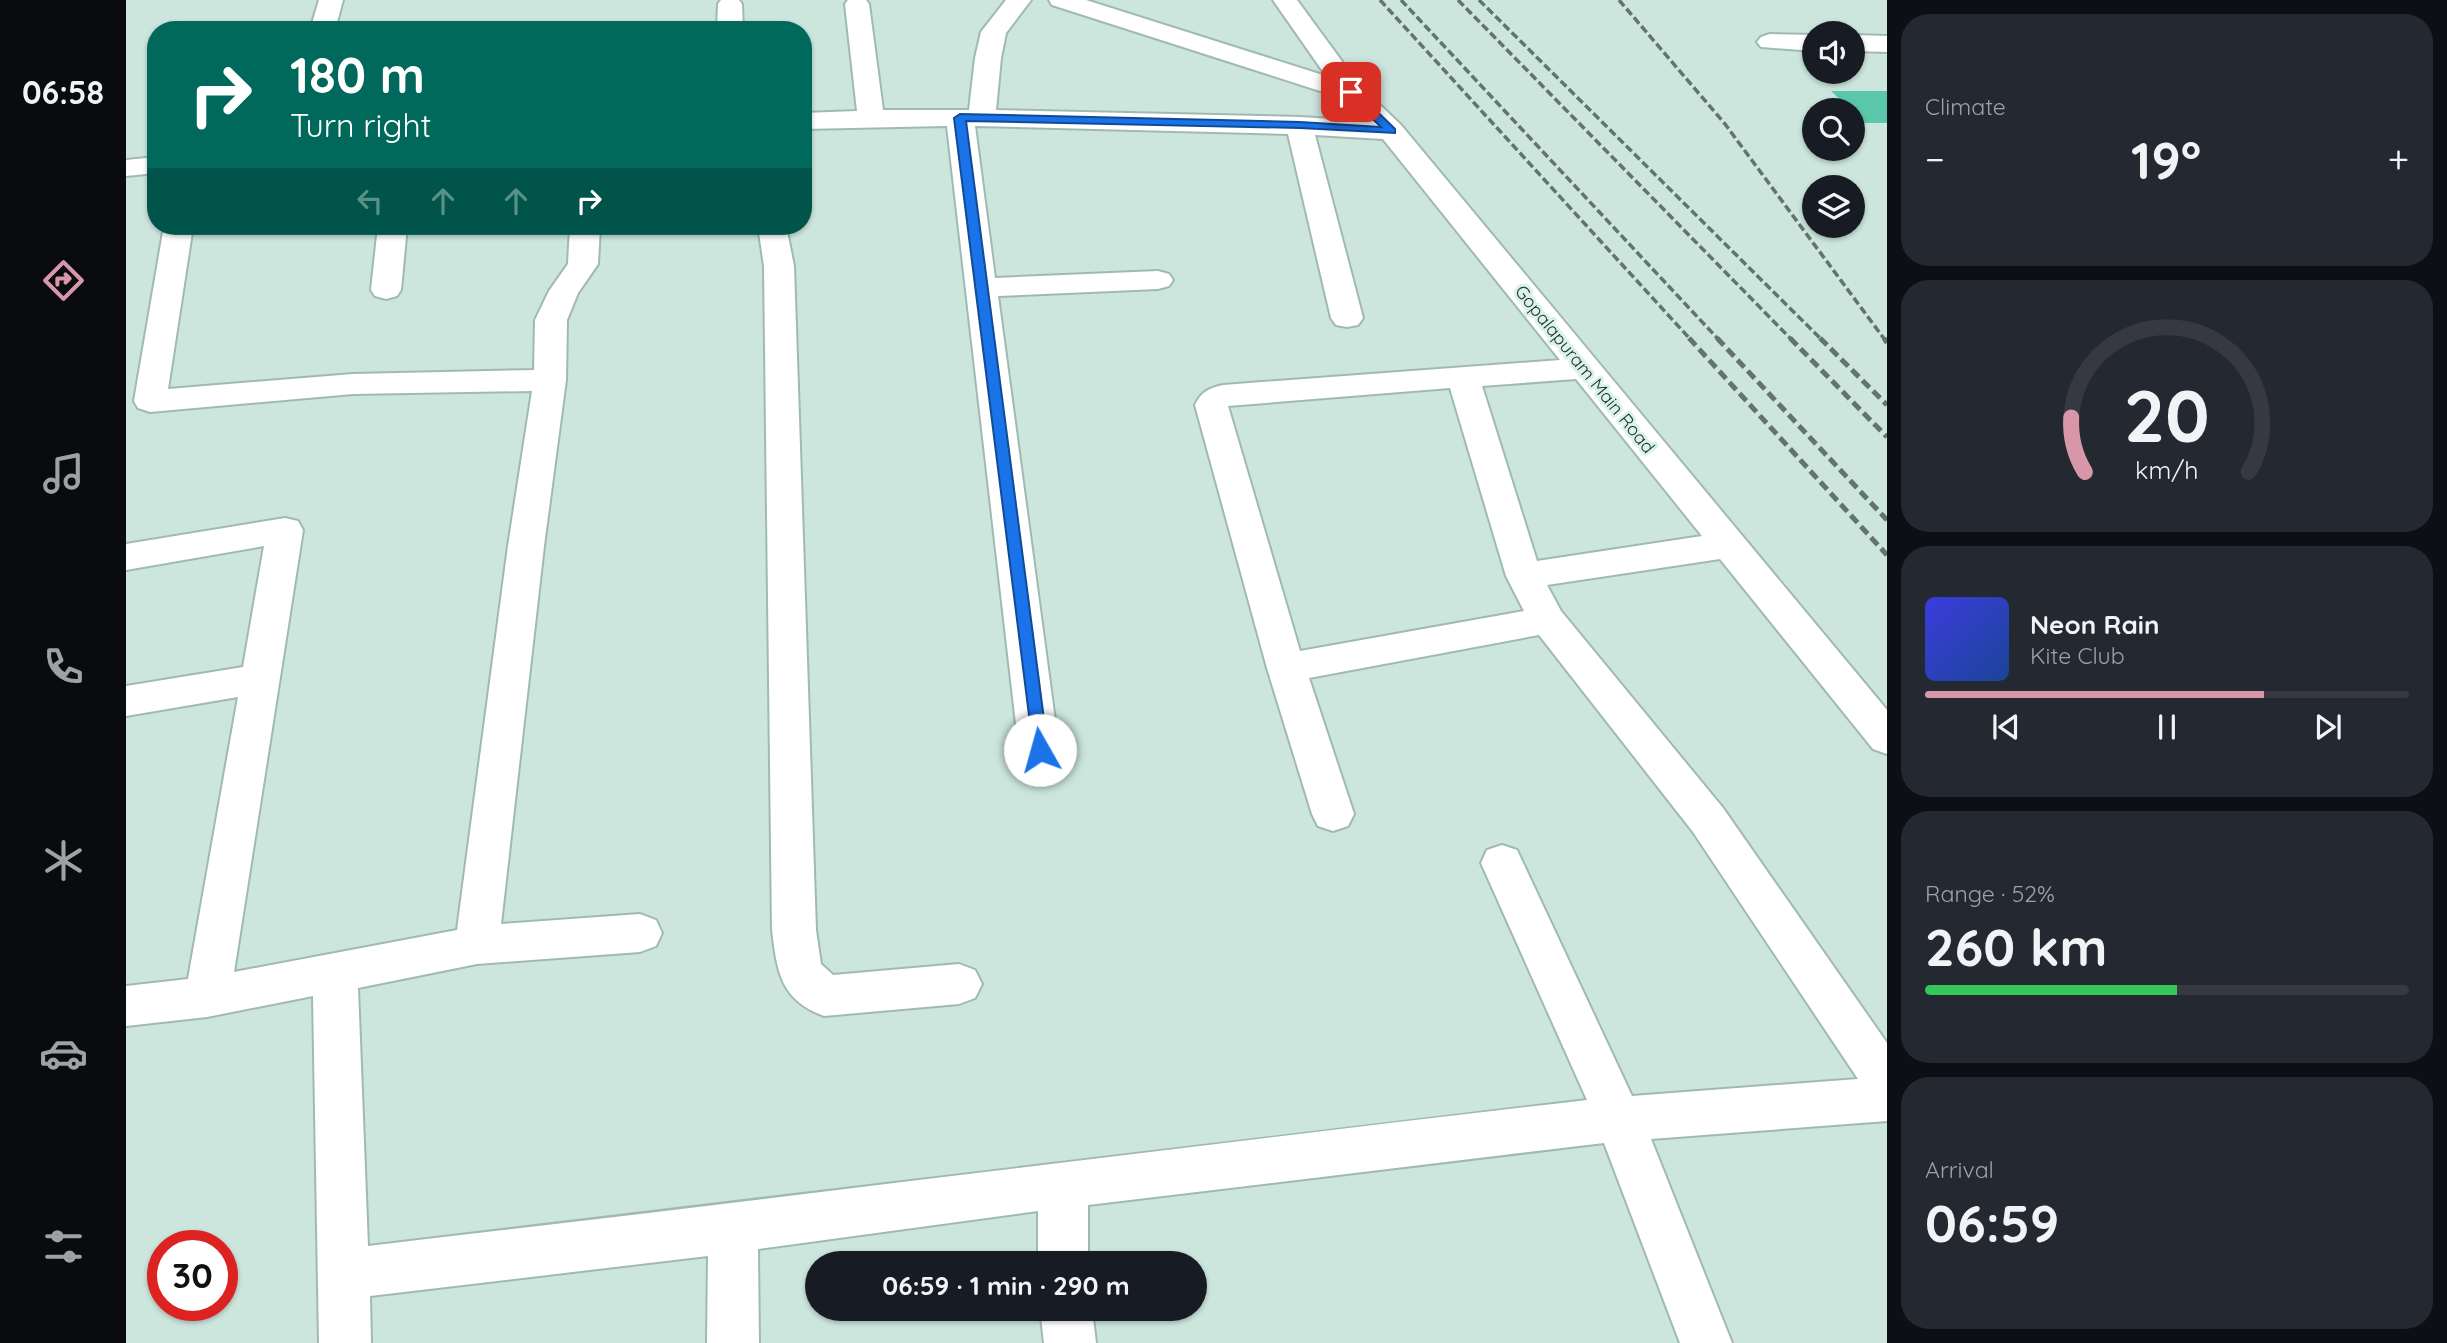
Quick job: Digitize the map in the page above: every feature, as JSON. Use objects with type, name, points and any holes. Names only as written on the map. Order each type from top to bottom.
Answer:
[{"type":"street","points":[[325,21],[331,0]]},
{"type":"street","points":[[1019,0],[994,32],[971,118],[981,288],[1040,750]]},
{"type":"street","points":[[1061,0],[1351,92]]},
{"type":"street","name":"Gopalapuram Main Road","points":[[1284,0],[1351,92],[1391,131],[1887,738]]},
{"type":"street","points":[[730,4],[730,21]]},
{"type":"street","points":[[857,4],[871,117]]},
{"type":"street","points":[[1770,42],[1802,43]]},
{"type":"street","points":[[1865,43],[1887,44]]},
{"type":"street","points":[[812,120],[871,117],[971,118],[1300,125],[1391,131]]},
{"type":"street","points":[[1300,125],[1347,318]]},
{"type":"street","points":[[126,168],[147,166]]},
{"type":"street","points":[[176,235],[138,403],[353,384],[550,380]]},
{"type":"street","points":[[386,290],[392,235]]},
{"type":"street","points":[[477,945],[526,546],[550,380],[551,320],[564,291],[583,264],[585,235]]},
{"type":"street","points":[[774,235],[779,266],[794,930],[800,973],[824,996],[960,984]]},
{"type":"street","points":[[981,288],[1158,280]]},
{"type":"street","points":[[1333,814],[1286,668],[1211,405],[1213,401],[1223,396],[1585,368]]},
{"type":"street","points":[[1462,377],[1524,576],[1548,620],[1708,820],[1887,1082]]},
{"type":"street","points":[[126,557],[285,530],[207,998]]},
{"type":"street","points":[[1524,576],[1728,545]]},
{"type":"street","points":[[1286,668],[1548,620]]},
{"type":"street","points":[[126,701],[260,678]]},
{"type":"street","points":[[1502,863],[1619,1119],[1706,1343]]},
{"type":"street","points":[[126,1006],[207,998],[477,945],[640,933]]},
{"type":"street","points":[[335,973],[345,1343]]},
{"type":"street","points":[[343,1274],[733,1228],[1063,1184],[1619,1119],[1887,1099]]},
{"type":"street","points":[[1063,1184],[1063,1251]]},
{"type":"street","points":[[733,1228],[733,1343]]},
{"type":"street","points":[[1067,1321],[1070,1343]]},
{"type":"building","points":[[1831,91],[1887,91],[1887,123],[1865,123],[1865,98],[1838,98]]},
{"type":"railway","points":[[1380,0],[1691,340]]},
{"type":"railway","points":[[1401,0],[1719,340]]},
{"type":"railway","points":[[1458,0],[1792,340]]},
{"type":"railway","points":[[1479,0],[1822,340]]},
{"type":"railway","points":[[1619,0],[1725,124],[1885,340]]},
{"type":"railway","points":[[1689,338],[1887,555]]},
{"type":"railway","points":[[1717,338],[1887,520]]},
{"type":"railway","points":[[1790,338],[1887,437]]},
{"type":"railway","points":[[1884,338],[1887,343]]},
{"type":"railway","points":[[1822,340],[1887,405]]},
{"type":"route","points":[[1040,750],[960,118],[1300,125],[1391,131],[1351,92]]}]
